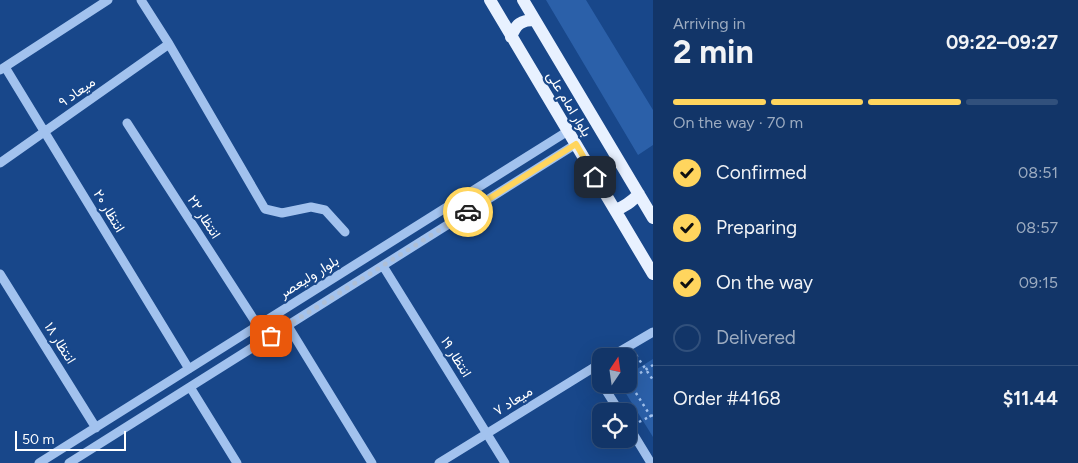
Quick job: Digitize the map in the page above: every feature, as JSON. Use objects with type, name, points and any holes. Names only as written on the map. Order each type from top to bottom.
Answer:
[{"type":"main road","name":"بلوار امام علی","points":[[490,0],[653,274]]},
{"type":"main road","name":"بلوار امام علی","points":[[523,0],[653,218]]},
{"type":"main road","points":[[512,37],[515,26],[524,20],[535,20]]},
{"type":"main road","points":[[615,210],[628,204],[639,194]]},
{"type":"street","points":[[3,69],[108,0]]},
{"type":"street","points":[[141,0],[169,44],[265,209],[282,213],[311,207],[325,210],[345,232]]},
{"type":"street","name":"میعاد ۹","points":[[0,163],[169,44]]},
{"type":"street","name":"انتظار ۲۰","points":[[3,69],[45,131],[189,369]]},
{"type":"street","name":"انتظار ۲۲","points":[[127,123],[258,326]]},
{"type":"street","name":"بلوار ولیعصر","points":[[39,463],[568,131]]},
{"type":"street","points":[[69,463],[576,144]]},
{"type":"street","points":[[541,148],[548,162]]},
{"type":"street","name":"انتظار ۱۹","points":[[383,266],[505,463]]},
{"type":"street","name":"انتظار ۱۸","points":[[0,274],[96,428]]},
{"type":"street","points":[[288,326],[372,463]]},
{"type":"street","points":[[626,348],[653,332]]},
{"type":"street","points":[[246,333],[254,346]]},
{"type":"street","name":"میعاد ۷","points":[[439,463],[592,368]]},
{"type":"street","points":[[190,387],[237,463]]},
{"type":"street","points":[[637,441],[651,463]]},
{"type":"path","points":[[629,346],[653,380]]},
{"type":"path","points":[[638,375],[653,365]]},
{"type":"path","points":[[637,393],[652,415],[653,420]]},
{"type":"path","points":[[637,423],[652,415]]},
{"type":"shaded area","points":[[546,0],[586,0],[653,110],[653,145],[638,155]]},
{"type":"shaded area","points":[[653,359],[653,437],[637,411],[637,403],[632,403],[626,393],[638,392],[638,368]]},
{"type":"way so far","points":[[271,336],[468,212]]},
{"type":"route","points":[[468,212],[576,144],[595,177]]}]
